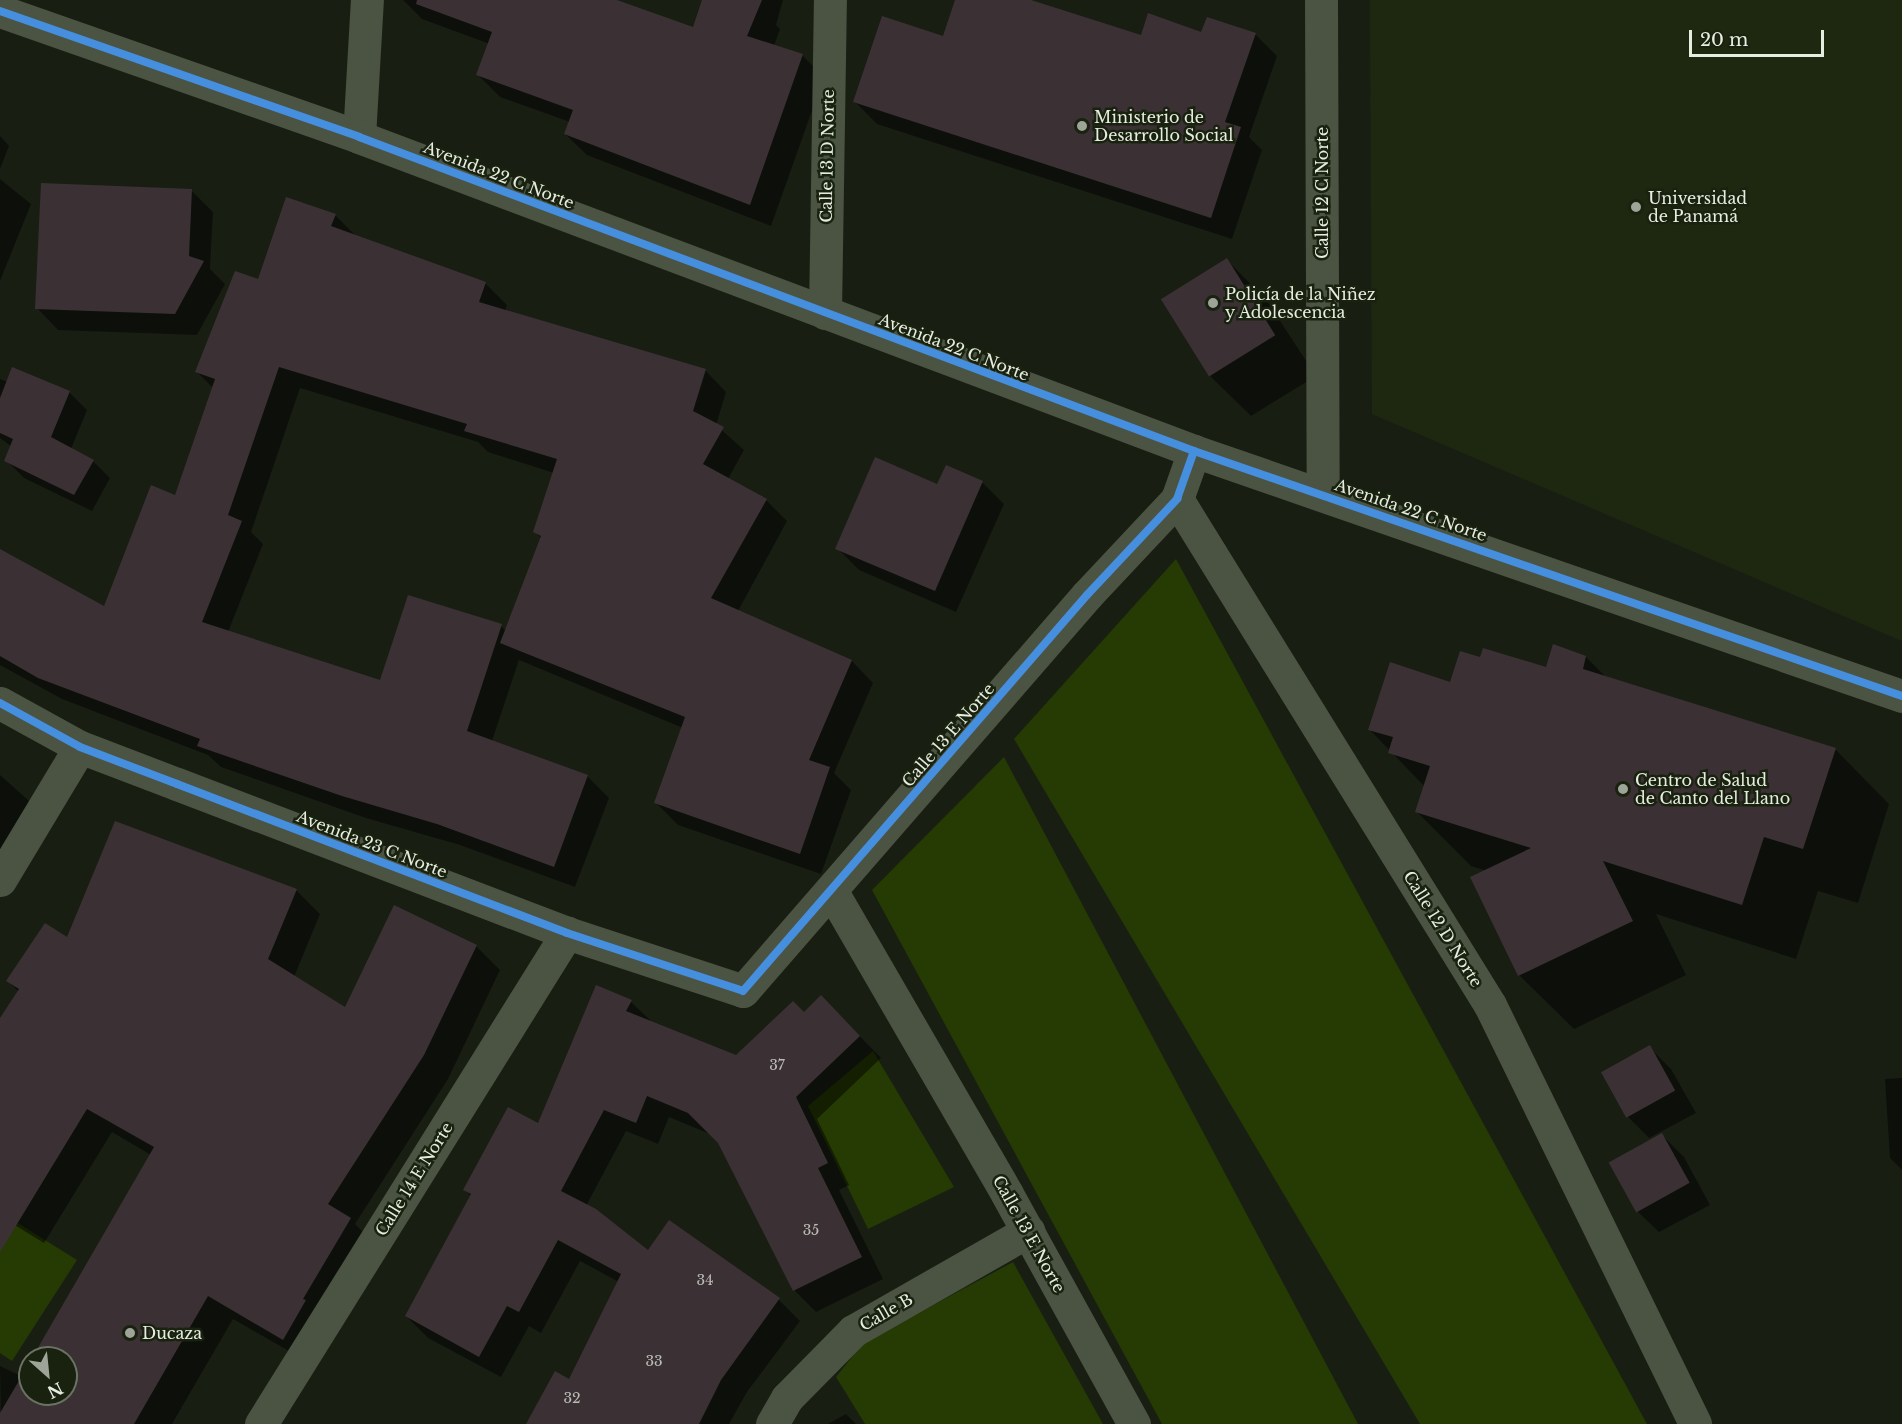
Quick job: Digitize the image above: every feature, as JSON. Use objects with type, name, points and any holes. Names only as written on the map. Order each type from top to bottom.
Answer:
[{"type":"street","points":[[359,137],[367,0]]},
{"type":"street","name":"Calle 13 D Norte","points":[[825,313],[830,0]]},
{"type":"street","name":"Calle 12 C Norte","points":[[1321,0],[1323,494]]},
{"type":"street","name":"Avenida 22 C Norte","points":[[10,9],[359,137],[1194,451],[1902,696]]},
{"type":"street","points":[[1177,499],[1194,451]]},
{"type":"street","name":"Calle 13 E Norte","points":[[743,991],[1087,595],[1177,499]]},
{"type":"street","name":"Calle 12 D Norte","points":[[1177,499],[1490,1005],[1695,1424]]},
{"type":"street","name":"Avenida 23 C Norte","points":[[0,703],[80,747],[567,933],[743,991]]},
{"type":"street","points":[[0,880],[80,747]]},
{"type":"street","name":"Calle 13 E Norte","points":[[831,890],[1028,1231],[1134,1424]]},
{"type":"street","name":"Calle 14 E Norte","points":[[261,1424],[567,933]]},
{"type":"street","name":"Calle B","points":[[772,1424],[787,1398],[853,1331],[1028,1231]]},
{"type":"shaded area","name":"Universidad de Panamá","points":[[1370,0],[1902,0],[1902,641],[1372,414]]},
{"type":"green space","points":[[1176,559],[1647,1424],[1420,1424],[1014,739]]},
{"type":"green space","points":[[1004,757],[1358,1424],[1162,1424],[872,890]]},
{"type":"green space","points":[[873,1051],[954,1187],[868,1229],[808,1106]]},
{"type":"green space","points":[[0,1212],[77,1260],[22,1346],[18,1346],[18,1352],[12,1361],[0,1353]]},
{"type":"green space","points":[[1013,1262],[1103,1424],[865,1424],[836,1377],[863,1343]]},
{"type":"building","points":[[417,0],[617,0],[693,27],[702,0],[762,0],[747,36],[803,54],[750,205],[564,134],[573,110],[476,75],[492,32],[416,4]]},
{"type":"building","points":[[955,0],[1031,0],[1141,35],[1148,13],[1201,32],[1207,17],[1256,33],[1225,122],[1241,127],[1211,218],[853,102],[882,16],[943,36]]},
{"type":"building","points":[[41,183],[192,189],[189,256],[204,261],[175,314],[35,309]]},
{"type":"building","points":[[286,197],[336,214],[331,226],[486,282],[479,302],[706,369],[693,411],[724,427],[703,464],[767,499],[711,598],[852,660],[809,760],[830,767],[800,854],[654,803],[685,717],[500,643],[541,536],[533,532],[557,459],[464,431],[467,424],[279,367],[228,515],[242,521],[202,622],[380,680],[408,595],[502,624],[467,731],[588,775],[554,867],[437,824],[342,796],[197,746],[200,739],[38,678],[0,656],[0,549],[104,606],[151,485],[175,495],[215,379],[195,372],[235,271],[258,279]]},
{"type":"building","points":[[1227,258],[1275,335],[1209,377],[1161,299]]},
{"type":"building","points":[[12,367],[70,391],[51,437],[94,460],[74,495],[4,461],[13,439],[0,433],[0,398]]},
{"type":"building","points":[[875,457],[937,484],[946,465],[983,481],[935,591],[835,549]]},
{"type":"building","name":"Centro de Salud de Canto del Llano","points":[[1553,644],[1586,656],[1583,669],[1836,748],[1803,849],[1764,837],[1742,905],[1603,861],[1633,921],[1518,976],[1470,877],[1531,848],[1415,812],[1430,766],[1388,753],[1393,737],[1368,730],[1390,662],[1450,682],[1460,651],[1480,657],[1483,648],[1546,667]]},
{"type":"building","points":[[115,821],[297,889],[268,959],[345,1007],[394,905],[477,945],[424,1055],[328,1204],[351,1218],[303,1299],[306,1300],[283,1340],[208,1296],[134,1424],[0,1424],[0,1413],[18,1382],[18,1406],[78,1406],[78,1346],[39,1346],[154,1147],[87,1109],[0,1252],[0,1018],[19,989],[6,981],[45,923],[67,937]]},
{"type":"building","points":[[596,985],[632,1000],[626,1011],[736,1055],[793,1001],[804,1012],[821,995],[860,1036],[796,1097],[828,1163],[818,1168],[862,1257],[793,1291],[718,1143],[688,1113],[647,1096],[636,1123],[604,1110],[561,1191],[596,1209],[648,1250],[669,1220],[780,1298],[721,1380],[699,1424],[526,1424],[555,1371],[569,1379],[621,1274],[558,1240],[519,1312],[507,1306],[479,1357],[405,1316],[471,1194],[463,1190],[508,1107],[538,1123]]},
{"type":"building","points":[[1650,1045],[1675,1090],[1626,1118],[1601,1072]]},
{"type":"building","points":[[1662,1133],[1690,1183],[1636,1212],[1609,1163]]},
{"type":"cycle path","points":[[0,11],[359,137],[1194,451],[1902,696]]},
{"type":"cycle path","points":[[0,703],[80,747],[567,933],[743,991],[1087,595],[1177,499],[1194,451]]},
{"type":"place","name":"Ministerio de Desarrollo Social","points":[[1082,126]]},
{"type":"place","name":"Universidad de Panamá","points":[[1636,207]]},
{"type":"place","name":"Policía de la Niñez y Adolescencia","points":[[1213,303]]},
{"type":"place","name":"Centro de Salud de Canto del Llano","points":[[1623,789]]},
{"type":"place","name":"Ducaza","points":[[130,1333]]}]
